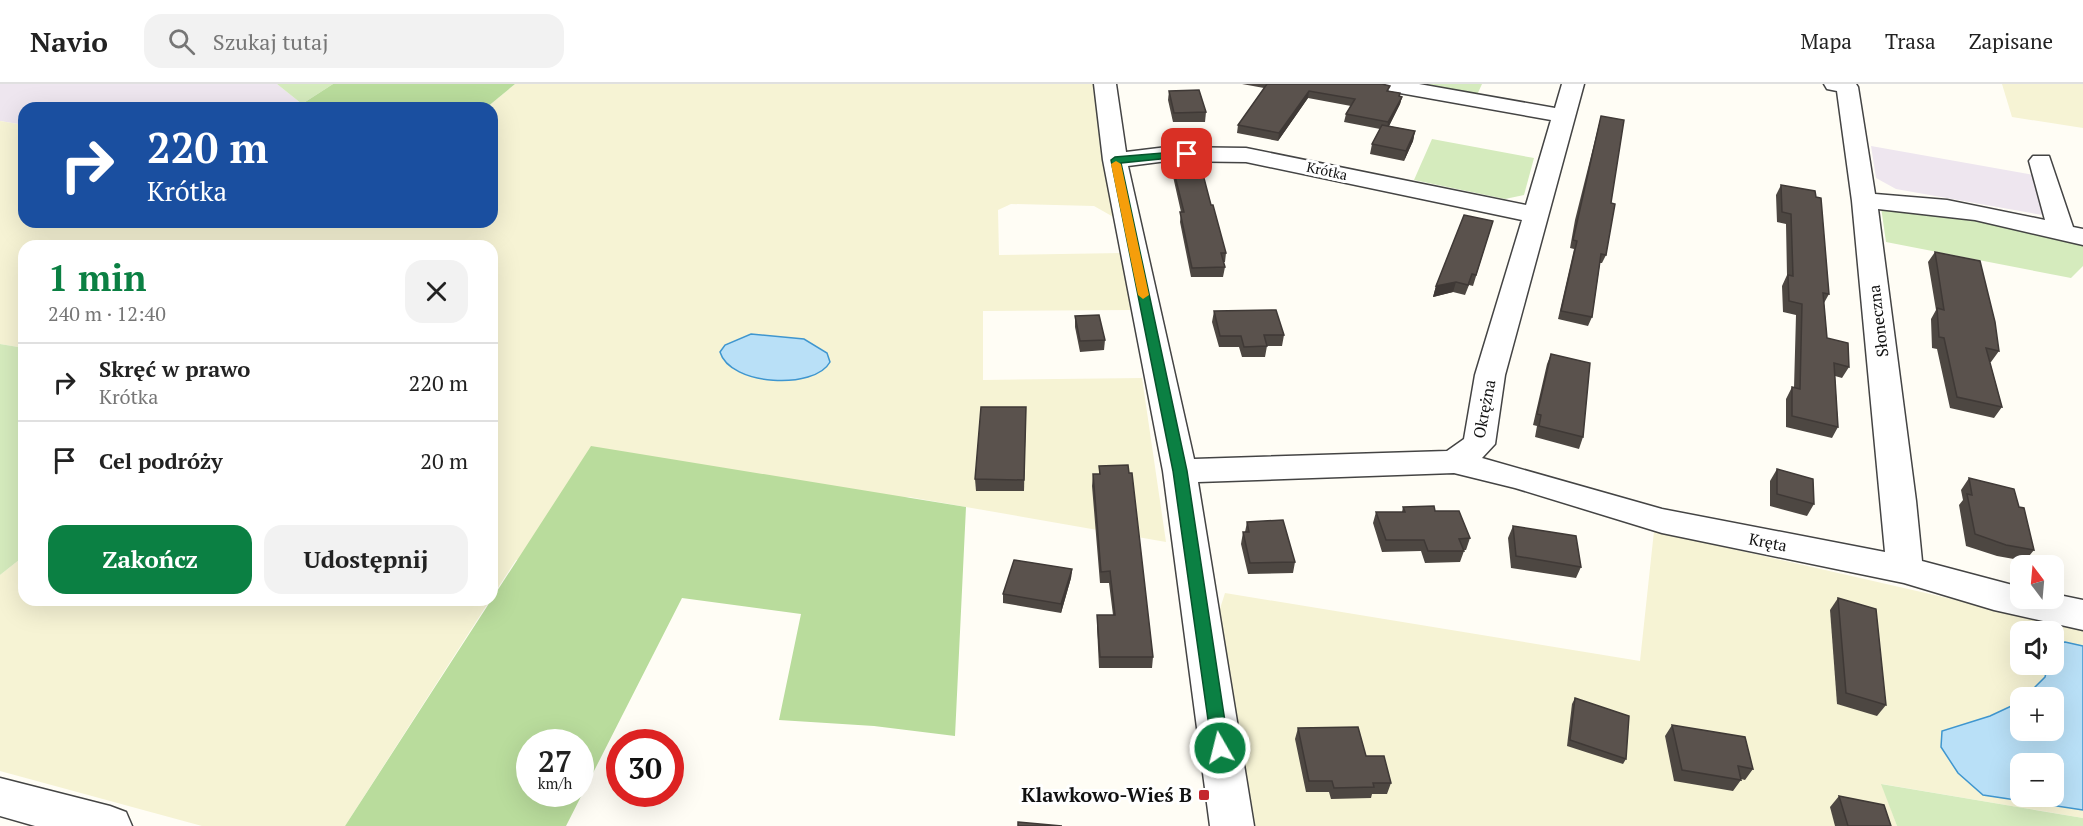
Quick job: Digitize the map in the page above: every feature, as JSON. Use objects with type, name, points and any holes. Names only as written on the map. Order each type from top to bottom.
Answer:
[{"type":"street","points":[[1383,84],[1563,116]]},
{"type":"street","name":"Okrężna","points":[[1454,462],[1479,444],[1490,375],[1572,84]]},
{"type":"street","name":"Słoneczna","points":[[1835,84],[1847,87],[1864,201],[1898,489],[1904,569]]},
{"type":"street","points":[[1109,86],[1115,160],[1180,471],[1232,826]]},
{"type":"street","name":"Krótka","points":[[1115,160],[1167,154],[1246,155],[1536,215]]},
{"type":"street","points":[[2041,161],[2072,234]]},
{"type":"street","points":[[1864,201],[1903,201],[2019,220],[2072,234]]},
{"type":"street","points":[[1180,471],[1454,462]]},
{"type":"street","name":"Kręta","points":[[1454,462],[1520,478],[1662,521],[1904,569],[1994,596],[2083,615]]},
{"type":"street","points":[[0,797],[110,826]]},
{"type":"shaded area","points":[[0,84],[277,84],[300,102],[18,102],[18,124],[0,121]]},
{"type":"shaded area","points":[[515,84],[1097,84],[1117,219],[1094,206],[1011,204],[998,210],[999,255],[1122,253],[1131,310],[983,311],[983,380],[1142,378],[1166,542],[909,497],[516,560],[498,588],[498,240],[18,240],[18,347],[0,344],[0,121],[18,124],[18,228],[498,228],[498,102],[493,102]]},
{"type":"shaded area","points":[[2002,84],[2083,84],[2083,128],[2012,117]]},
{"type":"shaded area","points":[[1871,146],[2034,175],[2048,216],[1896,189],[1876,178]]},
{"type":"shaded area","points":[[1654,531],[2048,621],[2010,621],[2010,675],[2064,675],[2064,625],[2083,629],[2083,818],[2018,807],[2064,807],[2064,753],[2010,753],[2010,806],[1882,784],[1897,826],[1254,826],[1217,618],[1225,593],[1640,661]]},
{"type":"shaded area","points":[[18,561],[18,606],[486,606],[345,826],[202,826],[0,771],[0,575]]},
{"type":"green space","points":[[277,84],[333,84],[305,102],[300,102]]},
{"type":"green space","points":[[333,84],[515,84],[493,102],[305,102]]},
{"type":"green space","points":[[1415,84],[1482,84],[1477,95]]},
{"type":"green space","points":[[1432,139],[1534,158],[1524,195],[1505,199],[1414,180]]},
{"type":"green space","points":[[1898,203],[2044,231],[2083,244],[2083,266],[2071,278],[1886,242],[1881,207]]},
{"type":"green space","points":[[0,344],[18,347],[18,561],[0,575]]},
{"type":"green space","points":[[591,446],[966,507],[955,736],[874,726],[779,720],[801,614],[682,598],[615,729],[606,729],[606,747],[594,771],[594,729],[516,729],[516,807],[576,807],[566,826],[345,826],[487,606],[498,606],[498,590]]},
{"type":"green space","points":[[1881,784],[2083,818],[2083,826],[1897,826]]},
{"type":"water","points":[[751,334],[804,339],[827,353],[830,362],[821,371],[808,377],[791,380],[773,380],[739,372],[727,363],[720,352],[725,345]]},
{"type":"water","points":[[2064,642],[2083,646],[2083,810],[2063,807],[2064,753],[2010,753],[2010,799],[1983,795],[1958,773],[1941,747],[1942,731],[1990,716],[2010,707],[2010,741],[2064,741],[2064,687],[2035,687],[2046,675],[2064,675]]},
{"type":"building","points":[[1267,84],[1382,84],[1390,86],[1387,91],[1400,93],[1399,96],[1402,97],[1388,122],[1346,114],[1355,99],[1309,91],[1279,133],[1238,125]]},
{"type":"building","points":[[1199,90],[1206,112],[1174,113],[1169,91]]},
{"type":"building","points":[[1601,116],[1624,120],[1611,203],[1615,204],[1606,255],[1601,254],[1592,317],[1561,311],[1577,241],[1573,240]]},
{"type":"building","points":[[1382,125],[1415,131],[1406,151],[1372,144]]},
{"type":"building","points":[[1200,163],[1226,253],[1221,253],[1225,267],[1192,268],[1180,212],[1184,212],[1172,164]]},
{"type":"building","points":[[1781,185],[1815,191],[1816,197],[1821,198],[1829,294],[1823,293],[1827,338],[1848,343],[1849,367],[1834,363],[1838,427],[1792,416],[1792,387],[1800,389],[1802,304],[1789,301],[1788,275],[1793,276],[1791,214],[1782,212]]},
{"type":"building","points":[[1464,215],[1493,221],[1476,275],[1472,274],[1468,285],[1456,282],[1436,286]]},
{"type":"building","points":[[1935,252],[1980,261],[1995,322],[1999,351],[1986,348],[2002,407],[1957,397],[1944,338],[1939,337],[1937,308],[1944,310]]},
{"type":"building","points":[[1276,310],[1284,335],[1264,335],[1267,346],[1244,347],[1241,336],[1220,336],[1214,311]]},
{"type":"building","points":[[1099,315],[1105,340],[1080,341],[1075,316]]},
{"type":"building","points":[[1551,354],[1590,363],[1583,437],[1539,426],[1541,415],[1537,414]]},
{"type":"building","points":[[981,407],[1026,407],[1024,480],[975,479]]},
{"type":"building","points":[[1128,465],[1129,473],[1132,473],[1153,657],[1100,657],[1097,615],[1115,615],[1110,571],[1101,572],[1093,474],[1100,474],[1099,466]]},
{"type":"building","points":[[1777,469],[1813,479],[1814,504],[1777,494]]},
{"type":"building","points":[[1969,478],[2014,489],[2019,507],[2024,508],[2034,550],[2006,545],[1975,534],[1967,494],[1972,495]]},
{"type":"building","points":[[1434,506],[1435,511],[1459,511],[1470,538],[1459,539],[1464,551],[1428,551],[1424,540],[1386,540],[1376,512],[1405,512],[1403,507]]},
{"type":"building","points":[[1283,520],[1295,562],[1250,563],[1243,532],[1249,532],[1247,522]]},
{"type":"building","points":[[1513,526],[1576,536],[1581,567],[1516,556]]},
{"type":"building","points":[[1014,560],[1072,569],[1061,604],[1003,594]]},
{"type":"building","points":[[1838,598],[1876,609],[1886,705],[1846,693]]},
{"type":"building","points":[[1575,698],[1629,716],[1626,759],[1570,740]]},
{"type":"building","points":[[1672,725],[1745,737],[1753,769],[1738,766],[1741,780],[1682,770]]},
{"type":"building","points":[[1358,727],[1366,756],[1384,756],[1391,783],[1373,783],[1374,787],[1334,788],[1332,781],[1309,781],[1298,728]]},
{"type":"building","points":[[1839,796],[1884,805],[1891,826],[1848,826]]},
{"type":"building","points":[[1018,822],[1062,826],[1018,826]]},
{"type":"slow traffic","points":[[1116,164],[1143,295]]},
{"type":"place","name":"Klawkowo-Wieś B","points":[[1204,795]]},
{"type":"route","points":[[1187,154],[1115,160],[1180,471],[1220,748]]}]
